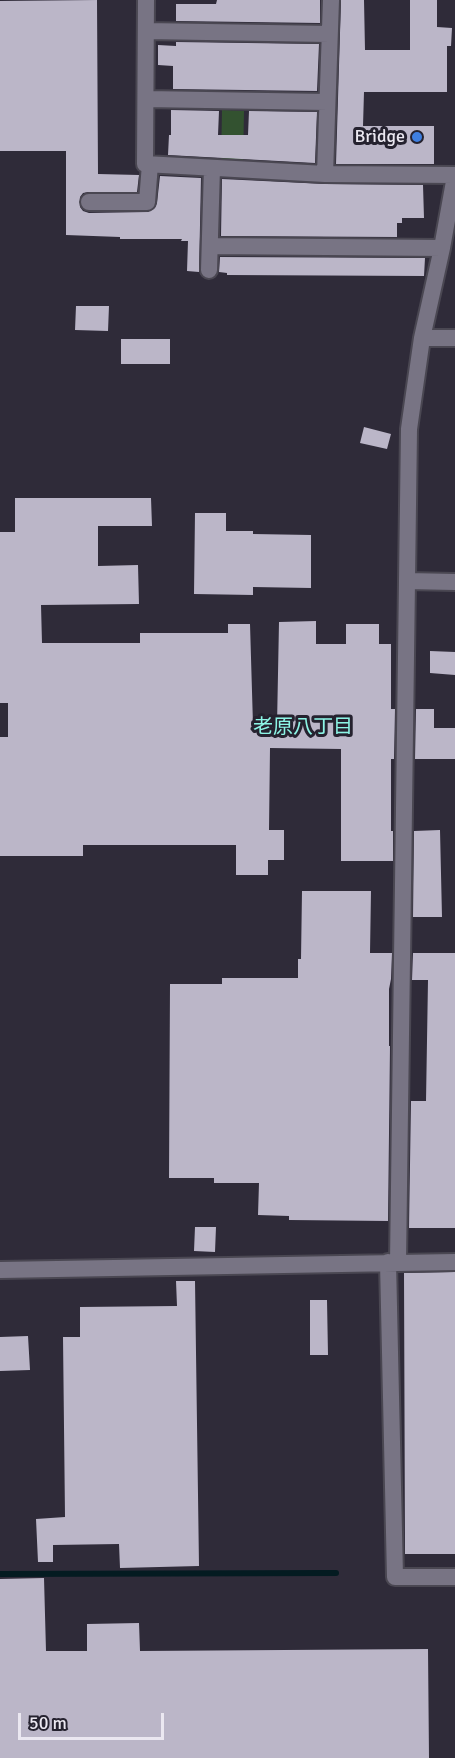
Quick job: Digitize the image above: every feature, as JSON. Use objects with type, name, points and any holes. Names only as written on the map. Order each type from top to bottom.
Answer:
[{"type":"street","points":[[146,0],[145,164],[325,174],[455,175],[422,338],[409,429],[393,1262],[395,1577],[455,1577]]},
{"type":"street","points":[[325,174],[330,0]]},
{"type":"street","points":[[146,31],[329,34]]},
{"type":"street","points":[[146,99],[327,102]]},
{"type":"street","points":[[89,202],[147,202],[150,164]]},
{"type":"street","points":[[209,270],[212,168]]},
{"type":"street","points":[[210,246],[442,248]]},
{"type":"street","points":[[422,338],[455,338]]},
{"type":"street","points":[[407,581],[455,582]]},
{"type":"street","points":[[0,1270],[455,1262]]},
{"type":"green space","points":[[222,110],[244,111],[243,164],[221,164]]},
{"type":"building","points":[[97,0],[98,174],[139,175],[137,192],[83,193],[80,197],[80,207],[89,213],[148,212],[155,208],[157,203],[160,176],[201,178],[199,272],[187,271],[188,241],[181,241],[182,239],[120,239],[120,237],[66,235],[66,151],[0,151],[0,1]]},
{"type":"building","points":[[217,0],[320,0],[320,23],[176,21],[176,4],[216,4]]},
{"type":"building","points":[[341,0],[364,0],[365,50],[410,50],[410,0],[437,0],[437,27],[452,28],[451,46],[447,46],[447,92],[364,92],[363,126],[434,126],[434,164],[336,164]]},
{"type":"building","points":[[176,42],[319,44],[317,91],[173,89],[173,66],[158,65],[158,45],[176,46]]},
{"type":"building","points":[[171,110],[219,111],[218,135],[248,135],[249,111],[317,112],[315,163],[168,155]]},
{"type":"building","points":[[222,179],[325,184],[423,185],[424,218],[402,218],[402,223],[397,223],[397,237],[221,236]]},
{"type":"building","points":[[220,257],[425,258],[424,276],[227,275],[227,273],[219,272]]},
{"type":"building","points":[[76,306],[109,306],[108,331],[75,330]]},
{"type":"building","points":[[121,339],[170,339],[170,364],[121,364]]},
{"type":"building","points":[[364,427],[391,434],[387,449],[360,443]]},
{"type":"building","points":[[15,498],[151,498],[152,526],[98,526],[98,566],[138,565],[139,604],[41,605],[42,643],[140,643],[140,633],[228,633],[228,624],[250,624],[253,725],[277,725],[279,622],[316,621],[316,644],[346,644],[346,624],[379,624],[379,644],[391,644],[391,709],[395,709],[394,759],[391,759],[393,861],[341,861],[341,749],[270,748],[269,830],[284,830],[284,860],[268,860],[268,875],[236,875],[236,845],[83,845],[83,856],[0,856],[0,737],[8,737],[8,703],[0,703],[0,532],[15,532]]},
{"type":"building","points":[[195,513],[226,513],[226,531],[311,535],[311,588],[253,587],[253,595],[194,594]]},
{"type":"building","points":[[430,651],[455,652],[455,675],[430,673]]},
{"type":"building","points":[[416,709],[434,709],[434,728],[455,728],[455,759],[415,759]]},
{"type":"building","points":[[440,830],[442,917],[413,917],[414,831]]},
{"type":"building","points":[[302,891],[371,891],[370,953],[392,953],[389,989],[388,1221],[289,1220],[289,1216],[258,1215],[259,1183],[214,1183],[214,1178],[169,1178],[170,984],[222,984],[222,978],[298,978],[298,959],[301,959]]},
{"type":"building","points":[[413,953],[455,953],[455,1228],[409,1228],[411,1101],[426,1101],[428,980],[412,980]]},
{"type":"building","points":[[195,1227],[216,1227],[215,1252],[194,1251]]},
{"type":"building","points":[[455,1272],[455,1554],[405,1554],[404,1273]]},
{"type":"building","points":[[176,1281],[195,1281],[199,1566],[120,1568],[119,1544],[53,1545],[53,1562],[38,1562],[36,1519],[65,1517],[63,1337],[80,1337],[80,1307],[177,1306]]},
{"type":"building","points":[[310,1300],[327,1300],[328,1355],[310,1355]]},
{"type":"building","points":[[28,1336],[30,1370],[0,1371],[0,1337]]},
{"type":"building","points":[[44,1578],[46,1651],[87,1651],[87,1624],[139,1623],[140,1651],[428,1649],[429,1758],[0,1758],[0,1579]]},
{"type":"waterway","points":[[0,1574],[336,1573]]},
{"type":"place","name":"Bridge","points":[[417,137]]},
{"type":"district","name":"老原八丁目","points":[[303,728]]}]
